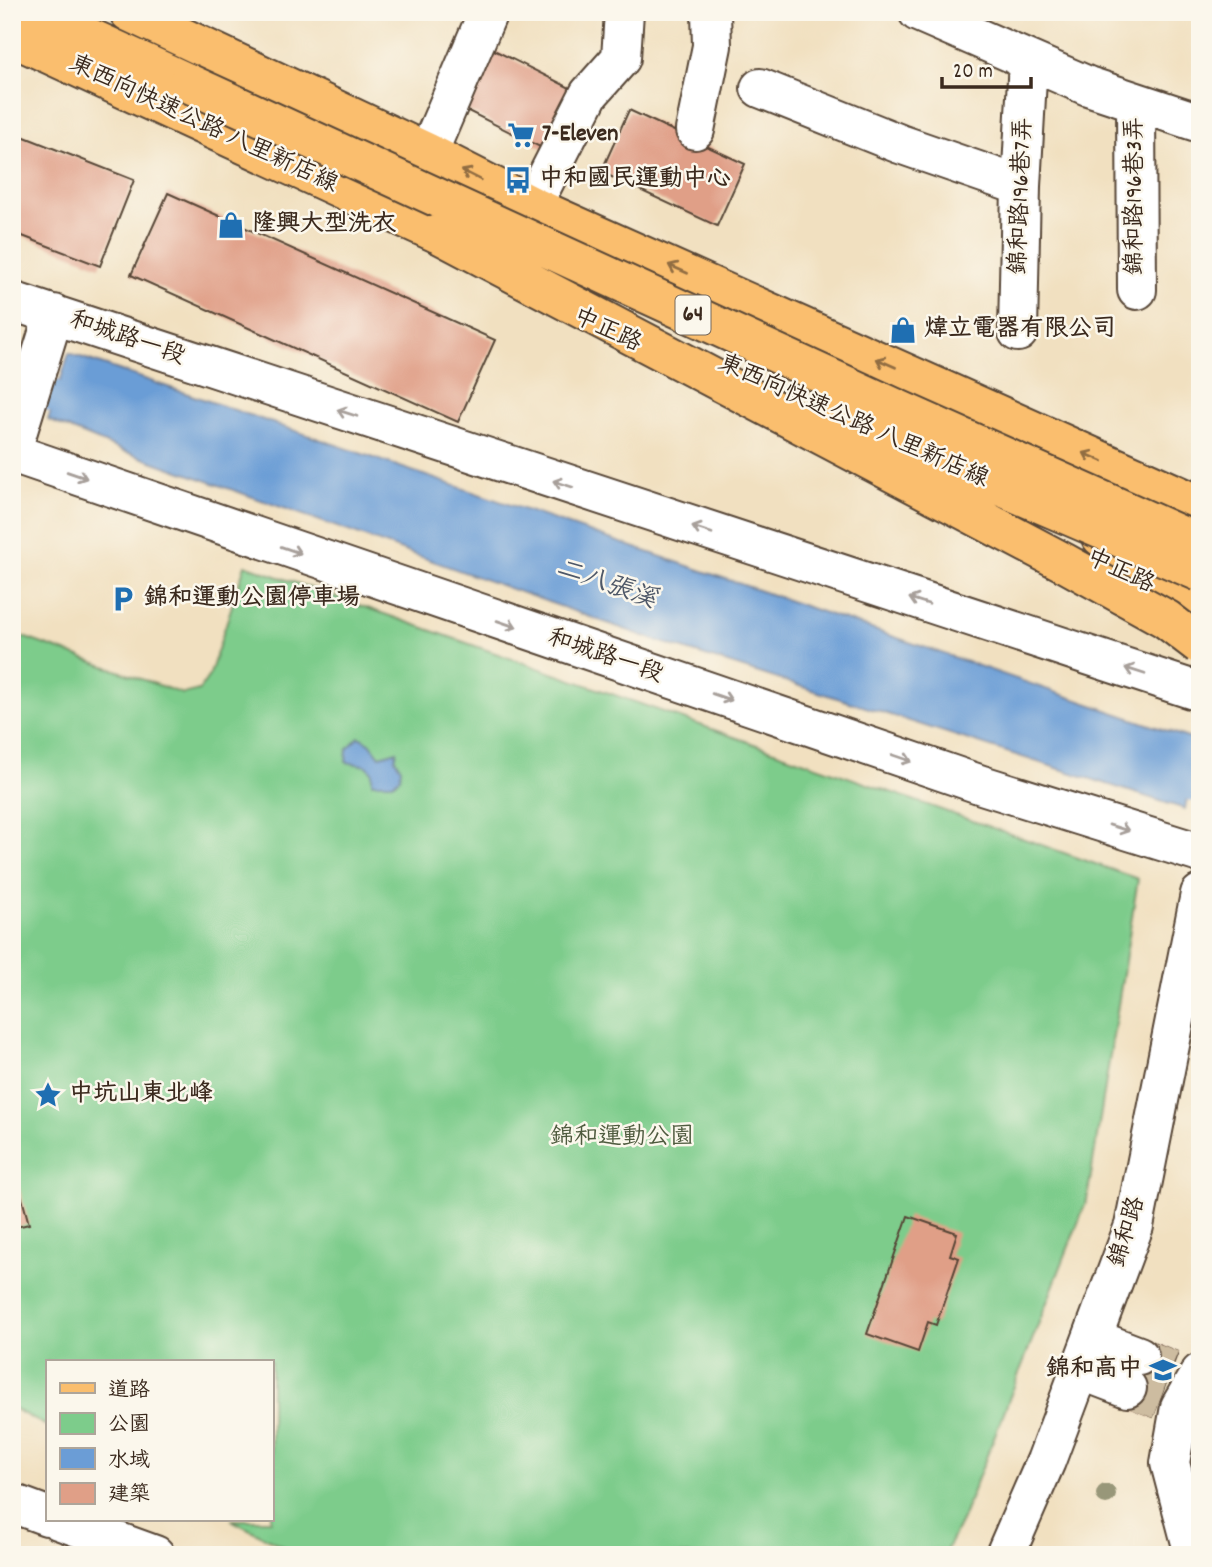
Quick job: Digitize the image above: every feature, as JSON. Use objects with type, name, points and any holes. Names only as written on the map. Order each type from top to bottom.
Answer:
[{"type":"main road","name":"中正路","points":[[21,12],[1026,482]]},
{"type":"main road","name":"東西向快速公路 八里新店線","points":[[34,12],[891,406],[1200,544]]},
{"type":"main road","points":[[129,12],[428,153],[532,206],[1186,499]]},
{"type":"main road","name":"東西向快速公路 八里新店線","points":[[12,37],[429,238],[793,397],[1199,609]]},
{"type":"main road","points":[[12,55],[429,238],[1076,569],[1166,619],[1199,609]]},
{"type":"main road","points":[[429,238],[521,248]]},
{"type":"main road","points":[[1026,482],[1186,499]]},
{"type":"main road","points":[[1026,482],[1199,609]]},
{"type":"street","points":[[428,153],[488,12]]},
{"type":"street","points":[[532,206],[589,94],[621,58],[624,12]]},
{"type":"street","points":[[695,130],[712,47],[711,12]]},
{"type":"street","points":[[918,12],[1028,61],[1200,123]]},
{"type":"street","name":"錦和路196巷7弄","points":[[1018,332],[1021,186],[1028,61]]},
{"type":"street","points":[[760,88],[900,144],[1021,186]]},
{"type":"street","name":"錦和路196巷3弄","points":[[1136,102],[1137,290]]},
{"type":"street","name":"和城路一段","points":[[12,301],[1200,692]]},
{"type":"street","points":[[12,452],[54,314]]},
{"type":"street","name":"和城路一段","points":[[12,452],[982,785],[1200,853]]},
{"type":"street","name":"錦和路","points":[[1005,1555],[1046,1461],[1134,1226],[1200,894]]},
{"type":"street","points":[[1086,1354],[1167,1381],[1170,1463],[1191,1543]]},
{"type":"street","points":[[12,1503],[46,1516]]},
{"type":"street","points":[[64,1522],[155,1555]]},
{"type":"green space","name":"錦和運動公園","points":[[245,565],[1138,879],[1087,1200],[962,1519],[944,1555],[300,1555],[235,1522],[273,1522],[273,1360],[46,1360],[46,1425],[12,1408],[12,633],[183,694],[199,690],[210,674]]},
{"type":"water","points":[[69,353],[1197,741],[1185,809],[652,639],[126,452],[48,420]]},
{"type":"water","points":[[359,737],[370,743],[380,756],[397,751],[395,759],[401,768],[400,777],[394,783],[372,783],[372,772],[367,766],[346,762],[347,749]]},
{"type":"building","points":[[486,46],[580,93],[552,153],[458,106]]},
{"type":"building","points":[[629,110],[745,164],[717,226],[601,172]]},
{"type":"building","points":[[12,132],[134,180],[100,266],[12,232]]},
{"type":"building","points":[[168,193],[495,340],[458,422],[131,275]]},
{"type":"building","points":[[15,1173],[29,1224],[12,1228],[12,1174]]},
{"type":"building","points":[[908,1216],[957,1233],[950,1255],[959,1258],[936,1325],[928,1322],[918,1352],[867,1334]]},
{"type":"building","points":[[1146,1339],[1178,1352],[1153,1417],[1120,1404]]},
{"type":"waterway","name":"二八張溪","points":[[12,382],[97,411]]},
{"type":"waterway","name":"二八張溪","points":[[1150,770],[1200,787]]},
{"type":"tunnel","points":[[1139,1356],[1171,1369]]},
{"type":"tunnel","points":[[1127,1388],[1160,1400]]},
{"type":"place","name":"7-Eleven","points":[[521,135]]},
{"type":"place","name":"中和國民運動中心","points":[[518,180]]},
{"type":"place","name":"隆興大型洗衣","points":[[231,225]]},
{"type":"place","name":"煒立電器有限公司","points":[[903,330]]},
{"type":"place","name":"錦和運動公園停車場","points":[[123,599]]},
{"type":"place","name":"中坑山東北峰","points":[[48,1095]]},
{"type":"place","name":"錦和高中","points":[[1163,1370]]}]
